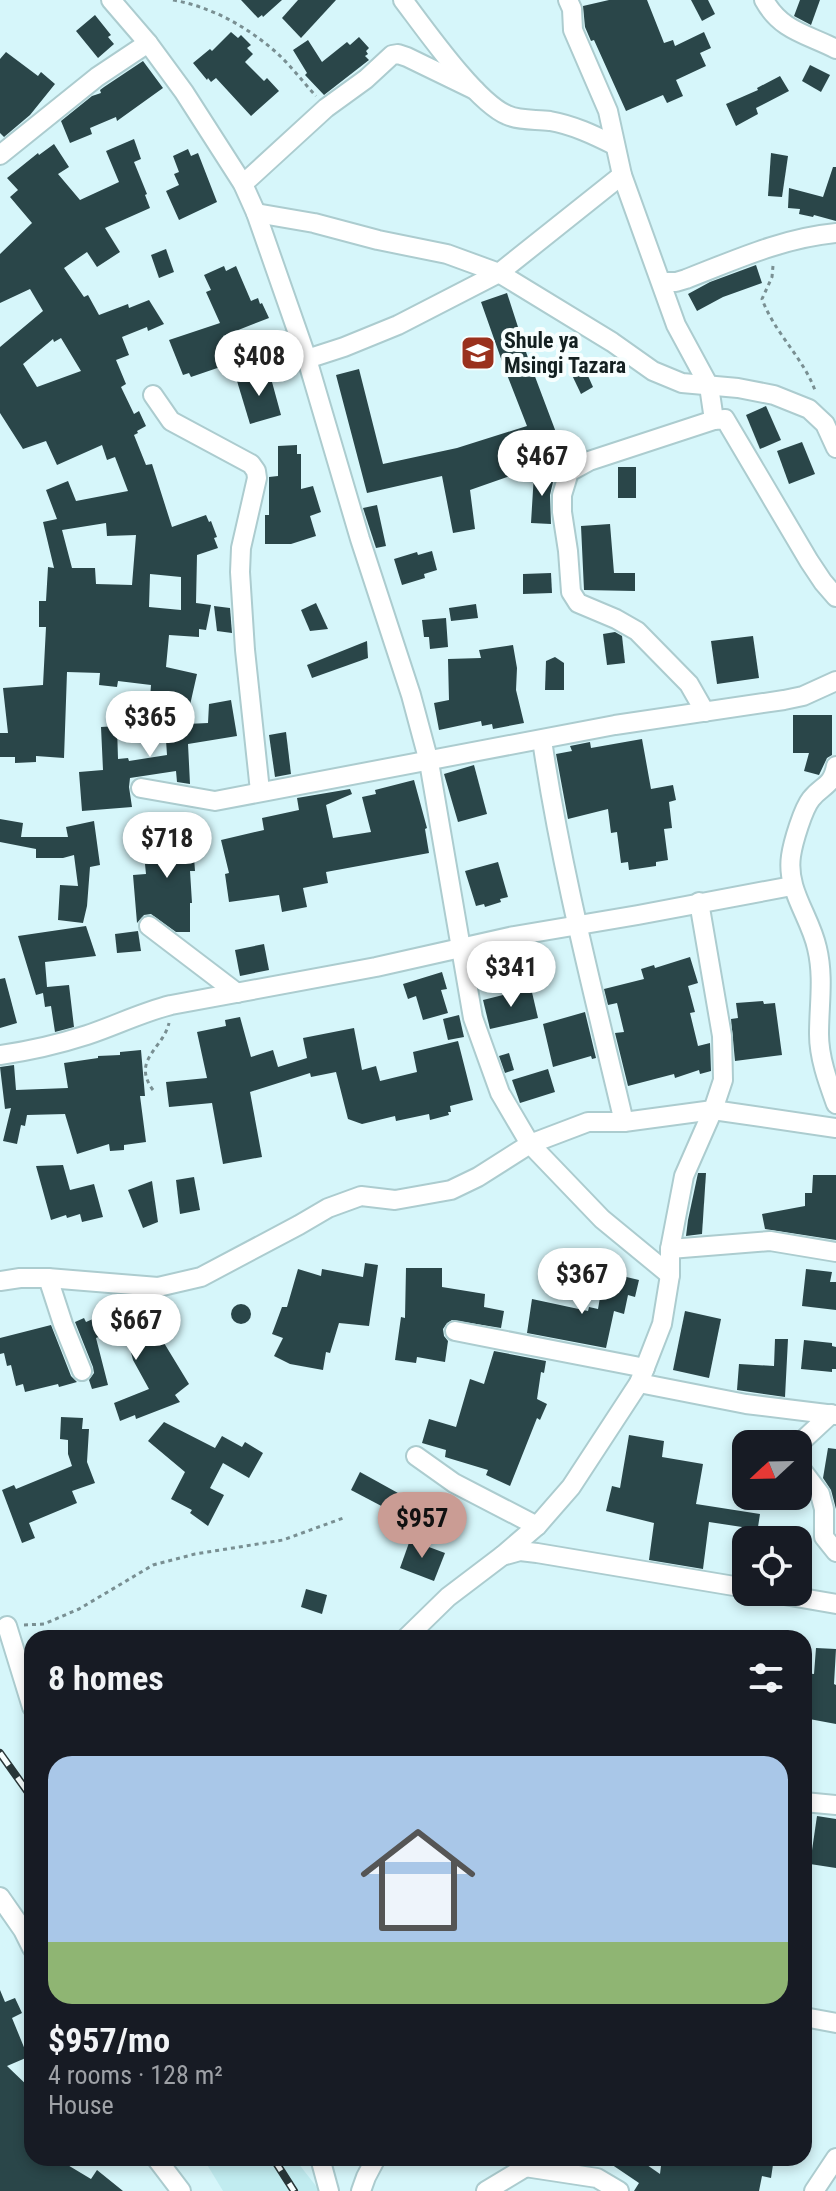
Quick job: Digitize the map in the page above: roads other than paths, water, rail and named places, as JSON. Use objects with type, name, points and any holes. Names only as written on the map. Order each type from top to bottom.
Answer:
[{"type":"street","points":[[111,0],[184,92],[243,184],[256,213],[307,359],[360,539],[411,695],[429,762],[473,1018],[500,1093],[530,1144],[602,1219],[670,1275]]},
{"type":"street","points":[[403,0],[475,90],[495,109],[510,117],[553,122],[591,133],[614,145]]},
{"type":"street","points":[[568,0],[572,9],[573,30],[608,111],[622,175],[676,325],[709,386],[714,420]]},
{"type":"street","points":[[764,0],[787,27],[836,49]]},
{"type":"street","points":[[0,155],[97,77],[148,43]]},
{"type":"street","points":[[243,184],[326,108],[395,54],[475,90]]},
{"type":"street","points":[[307,359],[398,325],[499,273],[622,175]]},
{"type":"street","points":[[256,213],[447,254],[499,273],[612,342],[653,371],[682,383],[774,395],[809,409],[825,424],[836,448]]},
{"type":"street","points":[[662,282],[686,279],[795,239],[836,233]]},
{"type":"street","points":[[153,395],[171,421],[251,464],[256,471],[241,548],[240,572],[260,791]]},
{"type":"street","points":[[705,712],[689,684],[637,631],[575,600],[571,592],[562,495],[569,472],[589,461],[725,419],[809,561],[836,597]]},
{"type":"street","points":[[141,788],[215,801],[615,725],[803,696],[836,681]]},
{"type":"street","points":[[542,740],[558,841],[576,926],[624,1122]]},
{"type":"street","points":[[836,766],[833,780],[808,802],[791,854],[792,886],[817,945],[821,968],[819,1036],[825,1074],[836,1104]]},
{"type":"street","points":[[0,1055],[50,1046],[171,1005],[376,967],[461,946],[792,886]]},
{"type":"street","points":[[414,1630],[448,1597],[537,1526],[571,1487],[642,1375],[662,1324],[670,1275],[670,1249],[684,1176],[723,1080],[722,1036],[699,902]]},
{"type":"street","points":[[149,926],[237,993]]},
{"type":"street","points":[[0,1281],[48,1278],[158,1287],[201,1277],[328,1208],[361,1196],[395,1200],[451,1190],[530,1144],[588,1122],[624,1122],[713,1110],[836,1128]]},
{"type":"street","points":[[670,1249],[770,1241],[836,1252]]},
{"type":"street","points":[[48,1278],[82,1371]]},
{"type":"street","points":[[455,1331],[642,1375],[746,1404],[834,1415]]},
{"type":"street","points":[[812,1433],[834,1415]]},
{"type":"street","points":[[416,1456],[454,1483],[537,1526]]},
{"type":"street","points":[[812,1483],[820,1494],[824,1509],[824,1537],[836,1552]]},
{"type":"street","points":[[502,1556],[520,1551],[537,1553],[732,1586]]},
{"type":"street","points":[[812,1600],[836,1604]]},
{"type":"street","points":[[4,1620],[24,1647]]},
{"type":"street","points":[[4,1620],[24,1682]]},
{"type":"street","points":[[812,1803],[836,1805]]},
{"type":"street","points":[[0,1897],[24,1932]]},
{"type":"street","points":[[812,2018],[836,2023]]},
{"type":"street","points":[[814,2191],[836,2158]]},
{"type":"street","points":[[162,2166],[181,2191]]},
{"type":"street","points":[[322,2166],[329,2191]]},
{"type":"street","points":[[361,2191],[372,2166]]},
{"type":"street","points":[[486,2191],[527,2166]]},
{"type":"street","points":[[545,2166],[597,2178],[619,2191]]},
{"type":"railway","points":[[0,1753],[24,1787]]},
{"type":"railway","points":[[278,2166],[294,2191]]},
{"type":"place","name":"Shule ya Msingi Tazara","points":[[478,353]]}]
